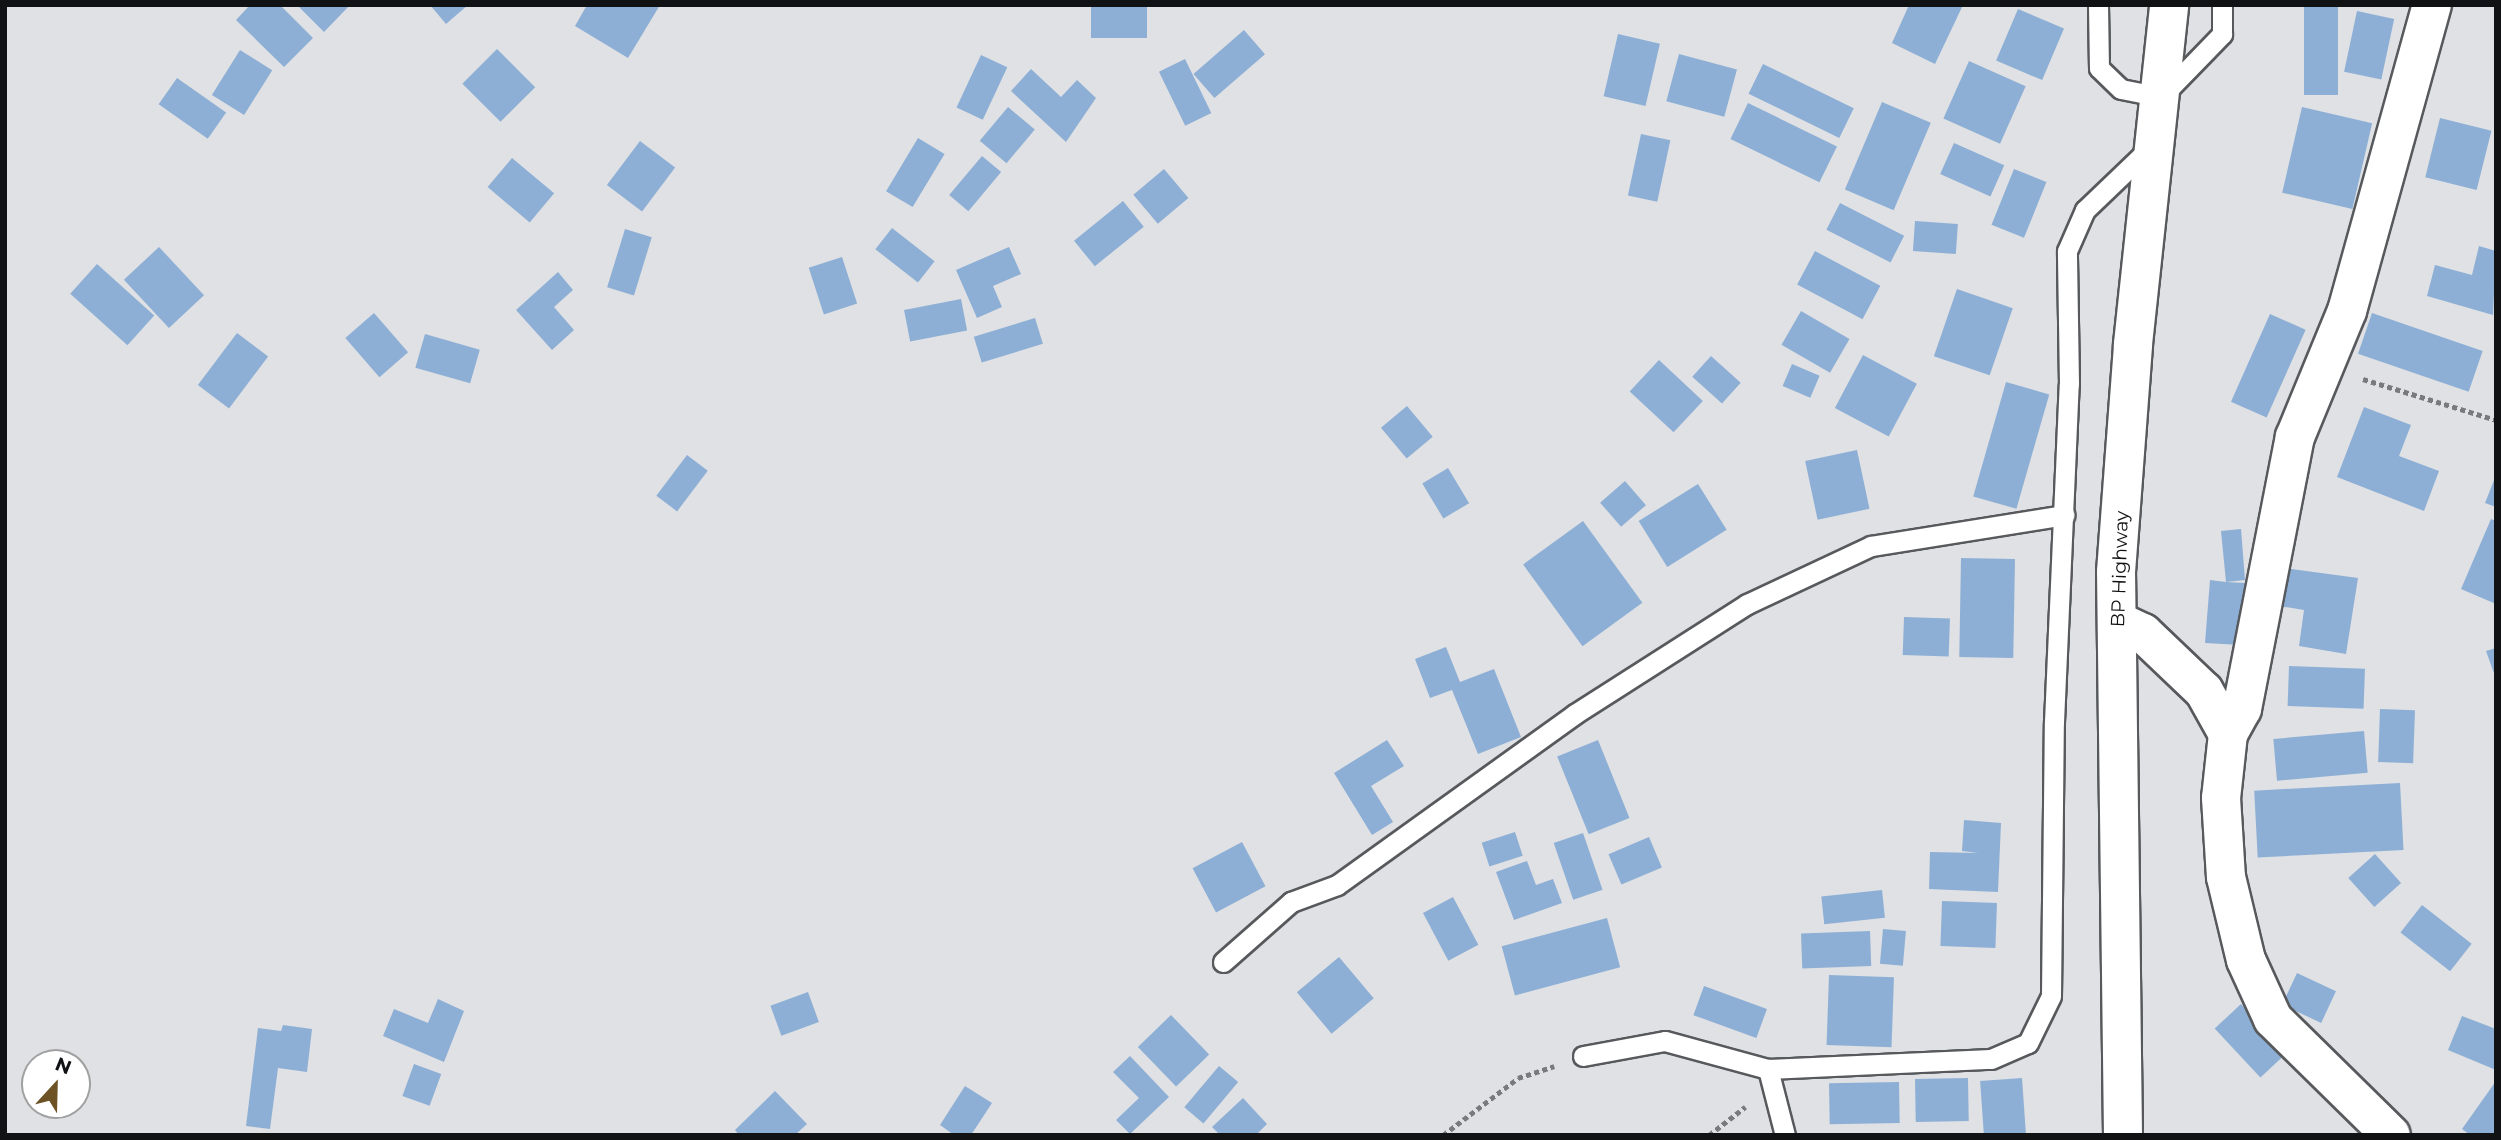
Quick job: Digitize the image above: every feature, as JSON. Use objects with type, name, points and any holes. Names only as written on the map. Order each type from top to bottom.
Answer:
[{"type":"main road","name":"BP Highway","points":[[2123,1135],[2117,621],[2133,344],[2158,140],[2169,5]]},
{"type":"main road","points":[[2391,1135],[2273,1018],[2246,960],[2226,877],[2221,798],[2228,734],[2242,709],[2295,437],[2347,311],[2432,5]]},
{"type":"main road","points":[[2117,621],[2143,633],[2204,691],[2228,734]]},
{"type":"lane","points":[[2098,5],[2099,68],[2121,89],[2161,97],[2222,34],[2222,5]]},
{"type":"lane","points":[[1583,1056],[1665,1041],[1768,1069],[1991,1059],[2028,1043],[2051,996],[2053,722],[2065,514],[2067,251],[2085,210],[2158,140]]},
{"type":"lane","points":[[1223,962],[1291,902],[1337,885],[1575,714],[1747,604],[1871,546],[2065,514]]},
{"type":"lane","points":[[1768,1069],[1784,1135]]},
{"type":"path","points":[[2324,366],[2496,420]]},
{"type":"path","points":[[1443,1135],[1518,1078],[1583,1056]]},
{"type":"path","points":[[1709,1135],[1745,1107]]},
{"type":"building","points":[[250,5],[280,5],[313,38],[284,67],[236,20]]},
{"type":"building","points":[[297,5],[350,5],[324,32]]},
{"type":"building","points":[[430,5],[468,5],[446,24]]},
{"type":"building","points":[[587,5],[660,5],[628,58],[575,26]]},
{"type":"building","points":[[1091,5],[1147,5],[1147,38],[1091,38]]},
{"type":"building","points":[[1909,5],[1963,5],[1935,64],[1892,43]]},
{"type":"building","points":[[2304,5],[2338,5],[2338,95],[2304,95]]},
{"type":"building","points":[[2018,9],[2064,29],[2042,80],[1996,61]]},
{"type":"building","points":[[2357,11],[2394,19],[2381,80],[2344,72]]},
{"type":"building","points":[[1244,30],[1265,54],[1214,98],[1193,74]]},
{"type":"building","points":[[1618,34],[1660,44],[1646,106],[1604,96]]},
{"type":"building","points":[[497,49],[535,87],[501,122],[462,84]]},
{"type":"building","points":[[240,50],[272,70],[244,115],[212,95]]},
{"type":"building","points":[[1679,54],[1737,70],[1724,117],[1666,101]]},
{"type":"building","points":[[981,55],[1007,67],[983,120],[956,108]]},
{"type":"building","points":[[1185,59],[1211,113],[1185,126],[1159,72]]},
{"type":"building","points":[[1969,61],[2026,86],[2000,144],[1943,119]]},
{"type":"building","points":[[1763,64],[1854,108],[1839,138],[1749,94]]},
{"type":"building","points":[[1031,69],[1061,97],[1077,80],[1096,98],[1066,142],[1011,91]]},
{"type":"building","points":[[177,78],[226,112],[208,139],[159,104]]},
{"type":"building","points":[[1882,102],[1931,123],[1894,210],[1845,189]]},
{"type":"building","points":[[1748,103],[1837,146],[1819,182],[1730,139]]},
{"type":"building","points":[[1008,107],[1035,129],[1007,163],[980,141]]},
{"type":"building","points":[[2302,107],[2372,123],[2352,209],[2282,193]]},
{"type":"building","points":[[2440,118],[2491,131],[2477,190],[2425,177]]},
{"type":"building","points":[[1641,134],[1670,140],[1657,202],[1628,196]]},
{"type":"building","points":[[918,138],[945,154],[913,207],[886,191]]},
{"type":"building","points":[[640,141],[675,167],[642,211],[607,185]]},
{"type":"building","points":[[1954,143],[2004,165],[1990,196],[1940,174]]},
{"type":"building","points":[[982,156],[1001,172],[968,211],[949,195]]},
{"type":"building","points":[[512,158],[554,193],[530,222],[488,187]]},
{"type":"building","points":[[1164,169],[1188,198],[1158,224],[1133,195]]},
{"type":"building","points":[[2014,169],[2046,182],[2024,238],[1992,225]]},
{"type":"building","points":[[1123,201],[1144,227],[1095,266],[1074,241]]},
{"type":"building","points":[[1840,203],[1904,236],[1891,262],[1826,230]]},
{"type":"building","points":[[1915,221],[1958,224],[1956,254],[1913,251]]},
{"type":"building","points":[[892,228],[935,261],[918,283],[875,249]]},
{"type":"building","points":[[625,229],[652,237],[634,296],[607,287]]},
{"type":"building","points":[[2479,246],[2496,251],[2493,315],[2427,296],[2435,265],[2472,275]]},
{"type":"building","points":[[159,247],[204,295],[169,328],[124,280]]},
{"type":"building","points":[[1009,247],[1021,274],[993,286],[1002,307],[977,318],[956,270]]},
{"type":"building","points":[[1815,251],[1880,286],[1862,319],[1797,285]]},
{"type":"building","points":[[842,257],[857,304],[824,314],[809,268]]},
{"type":"building","points":[[97,264],[154,316],[127,345],[70,294]]},
{"type":"building","points":[[558,272],[573,290],[554,307],[574,330],[552,350],[516,310]]},
{"type":"building","points":[[1957,289],[2013,308],[1990,375],[1934,356]]},
{"type":"building","points":[[961,299],[967,330],[910,341],[904,310]]},
{"type":"building","points":[[1801,311],[1849,339],[1830,373],[1782,345]]},
{"type":"building","points":[[374,313],[408,352],[379,377],[345,338]]},
{"type":"building","points":[[2372,313],[2483,351],[2469,392],[2358,354]]},
{"type":"building","points":[[2270,314],[2306,330],[2267,418],[2231,402]]},
{"type":"building","points":[[1035,318],[1043,344],[982,363],[974,337]]},
{"type":"building","points":[[237,333],[268,356],[229,408],[198,385]]},
{"type":"building","points":[[425,334],[480,350],[470,383],[415,368]]},
{"type":"building","points":[[1863,355],[1917,384],[1889,437],[1835,408]]},
{"type":"building","points":[[1711,356],[1741,383],[1722,404],[1692,377]]},
{"type":"building","points":[[1659,360],[1703,401],[1674,432],[1630,391]]},
{"type":"building","points":[[1792,364],[1820,376],[1810,398],[1783,386]]},
{"type":"building","points":[[2006,382],[2049,394],[2016,509],[1973,496]]},
{"type":"building","points":[[1407,406],[1433,437],[1407,458],[1381,428]]},
{"type":"building","points":[[2364,407],[2411,425],[2399,456],[2439,471],[2424,511],[2337,477]]},
{"type":"building","points":[[1857,450],[1869,509],[1818,520],[1805,461]]},
{"type":"building","points":[[687,455],[708,471],[677,511],[656,496]]},
{"type":"building","points":[[1448,468],[1469,503],[1443,519],[1422,483]]},
{"type":"building","points":[[2496,475],[2496,507],[2485,503]]},
{"type":"building","points":[[1625,481],[1646,505],[1621,527],[1600,503]]},
{"type":"building","points":[[1698,484],[1727,530],[1667,567],[1639,521]]},
{"type":"building","points":[[2491,519],[2496,521],[2496,604],[2461,589]]},
{"type":"building","points":[[1583,521],[1642,603],[1582,646],[1523,564]]},
{"type":"building","points":[[2241,529],[2245,580],[2226,582],[2221,531]]},
{"type":"building","points":[[1961,558],[2015,559],[2013,658],[1959,657]]},
{"type":"building","points":[[2285,568],[2358,578],[2346,654],[2299,646],[2304,610],[2279,606]]},
{"type":"building","points":[[2210,580],[2246,583],[2241,645],[2205,643]]},
{"type":"building","points":[[1904,617],[1950,619],[1949,657],[1903,655]]},
{"type":"building","points":[[1446,647],[1460,682],[1494,669],[1521,737],[1478,754],[1452,690],[1430,698],[1415,659]]},
{"type":"building","points":[[2496,648],[2496,676],[2495,676],[2486,651]]},
{"type":"building","points":[[2289,666],[2365,669],[2364,709],[2288,706]]},
{"type":"building","points":[[2380,709],[2415,710],[2413,763],[2378,762]]},
{"type":"building","points":[[2364,731],[2368,773],[2277,781],[2273,739]]},
{"type":"building","points":[[1387,740],[1404,766],[1371,786],[1393,822],[1372,835],[1334,773]]},
{"type":"building","points":[[1598,740],[1629,818],[1589,834],[1557,756]]},
{"type":"building","points":[[2400,783],[2404,850],[2258,858],[2254,791]]},
{"type":"building","points":[[1964,820],[2001,823],[1998,892],[1929,889],[1930,852],[1978,853],[1962,851]]},
{"type":"building","points":[[1515,832],[1523,856],[1489,867],[1482,843]]},
{"type":"building","points":[[1583,833],[1603,890],[1573,900],[1554,843]]},
{"type":"building","points":[[1649,837],[1662,867],[1621,885],[1608,854]]},
{"type":"building","points":[[1242,842],[1265,886],[1216,912],[1193,868]]},
{"type":"building","points":[[2375,854],[2401,883],[2374,907],[2348,878]]},
{"type":"building","points":[[1527,861],[1536,885],[1553,879],[1562,903],[1514,920],[1496,872]]},
{"type":"building","points":[[1882,890],[1885,918],[1824,924],[1821,896]]},
{"type":"building","points":[[1453,897],[1478,945],[1448,961],[1423,913]]},
{"type":"building","points":[[1942,901],[1997,903],[1995,948],[1940,946]]},
{"type":"building","points":[[2422,905],[2472,944],[2450,971],[2400,933]]},
{"type":"building","points":[[1607,918],[1620,967],[1515,995],[1502,946]]},
{"type":"building","points":[[1883,929],[1906,931],[1903,966],[1880,964]]},
{"type":"building","points":[[1870,931],[1871,966],[1802,968],[1801,933]]},
{"type":"building","points":[[1339,957],[1374,998],[1332,1034],[1297,992]]},
{"type":"building","points":[[2297,973],[2336,991],[2321,1023],[2282,1005]]},
{"type":"building","points":[[1829,975],[1894,977],[1892,1047],[1827,1045]]},
{"type":"building","points":[[1704,986],[1767,1009],[1756,1038],[1693,1015]]},
{"type":"building","points":[[808,992],[819,1022],[781,1036],[770,1006]]},
{"type":"building","points":[[438,999],[464,1011],[444,1062],[383,1036],[394,1009],[428,1023]]},
{"type":"building","points":[[2241,1004],[2287,1053],[2260,1078],[2215,1029]]},
{"type":"building","points":[[1171,1015],[1209,1055],[1176,1087],[1138,1047]]},
{"type":"building","points":[[2462,1016],[2496,1029],[2496,1070],[2448,1050]]},
{"type":"building","points":[[283,1025],[312,1029],[307,1072],[278,1068],[270,1129],[246,1126],[258,1028],[281,1031]]},
{"type":"building","points":[[1130,1056],[1169,1097],[1130,1134],[1116,1120],[1139,1098],[1113,1072]]},
{"type":"building","points":[[414,1064],[441,1074],[430,1106],[402,1096]]},
{"type":"building","points":[[1219,1066],[1238,1082],[1203,1123],[1184,1107]]},
{"type":"building","points":[[1968,1078],[1969,1121],[1916,1122],[1915,1079]]},
{"type":"building","points":[[2022,1078],[2026,1134],[1984,1135],[1980,1081]]},
{"type":"building","points":[[2496,1081],[2496,1135],[2470,1135],[2462,1129]]},
{"type":"building","points":[[1899,1082],[1900,1123],[1830,1124],[1829,1083]]},
{"type":"building","points":[[965,1086],[992,1103],[971,1135],[954,1135],[940,1125]]},
{"type":"building","points":[[775,1091],[807,1124],[795,1135],[739,1135],[735,1130]]},
{"type":"building","points":[[1243,1098],[1267,1124],[1256,1135],[1220,1135],[1212,1127]]}]
